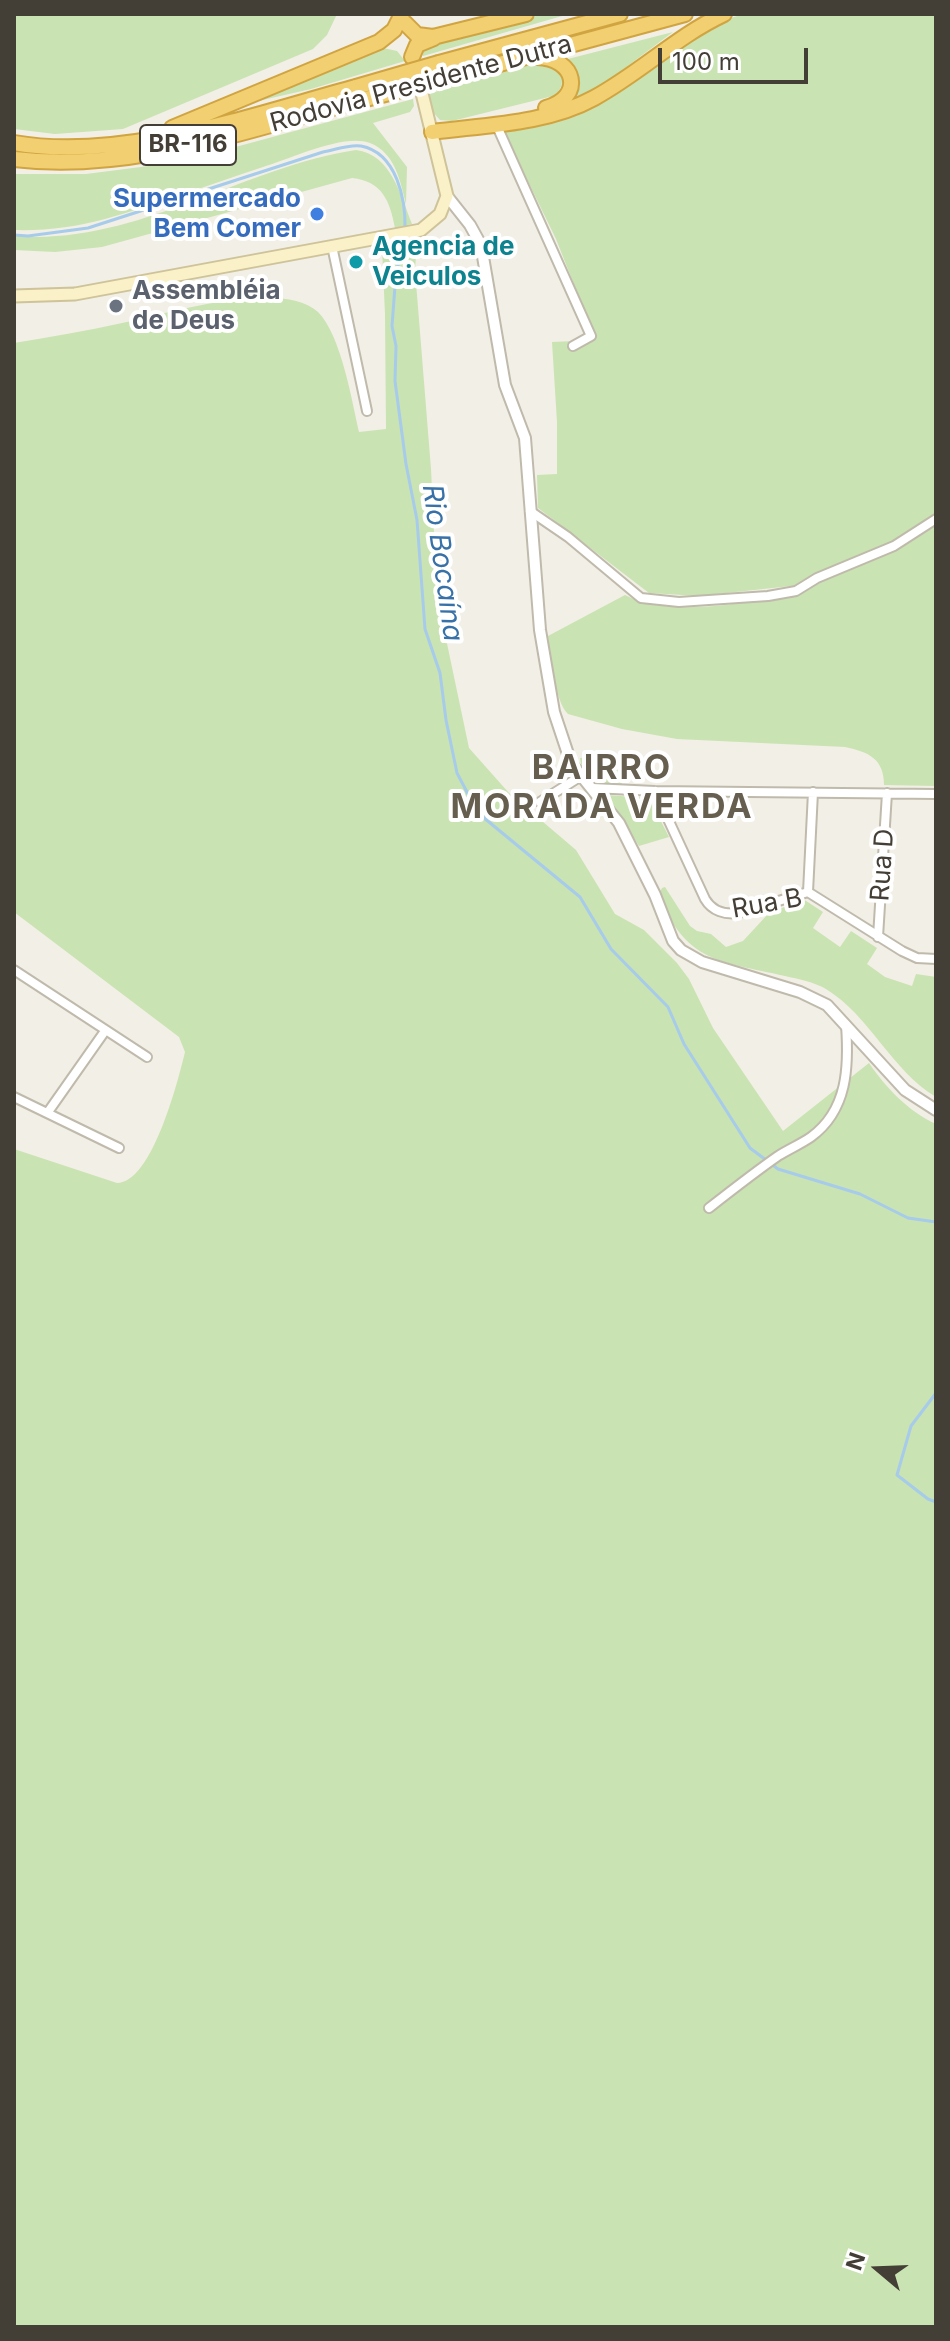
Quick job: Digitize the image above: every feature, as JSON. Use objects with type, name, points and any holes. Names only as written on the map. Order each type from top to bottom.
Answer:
[{"type":"highway","points":[[138,142],[383,40],[398,36],[406,40],[411,52],[419,44],[442,35],[526,14]]},
{"type":"highway","name":"Rodovia Presidente Dutra","points":[[14,159],[81,161],[160,152],[357,94],[439,63],[620,14]]},
{"type":"highway","name":"Rodovia Presidente Dutra","points":[[14,143],[59,146],[138,142],[357,94],[444,79],[685,14]]},
{"type":"highway","points":[[432,132],[554,113],[593,99],[693,30],[724,14]]},
{"type":"highway","points":[[404,17],[409,30],[420,36],[442,35]]},
{"type":"highway","points":[[383,40],[404,17]]},
{"type":"highway","points":[[496,123],[556,105],[570,88],[568,70],[559,61],[539,57],[508,62]]},
{"type":"main road","points":[[14,296],[75,294],[426,228],[440,214],[447,196],[404,17]]},
{"type":"street","points":[[496,123],[591,336],[573,346]]},
{"type":"street","points":[[447,196],[481,245],[505,385],[525,438],[537,602],[551,696],[564,747],[581,776],[625,832],[673,941],[681,950],[711,966],[808,995],[833,1010],[905,1090],[936,1110]]},
{"type":"street","points":[[332,246],[367,411]]},
{"type":"street","points":[[530,511],[568,537],[628,589],[648,601],[700,602],[796,591],[817,578],[894,546],[936,519]]},
{"type":"street","points":[[540,802],[581,776]]},
{"type":"street","points":[[592,788],[936,794]]},
{"type":"street","name":"Rua B","points":[[655,791],[705,899],[714,909],[728,914],[739,913],[808,892],[909,955],[936,959]]},
{"type":"street","points":[[808,892],[813,792]]},
{"type":"street","name":"Rua D","points":[[878,937],[887,793]]},
{"type":"street","points":[[14,970],[147,1057]]},
{"type":"street","points":[[709,1208],[780,1154],[816,1132],[842,1096],[847,1077],[846,1024]]},
{"type":"street","points":[[48,1112],[105,1031]]},
{"type":"street","points":[[14,1097],[119,1148]]},
{"type":"green space","points":[[14,14],[337,14],[327,35],[313,49],[123,129],[55,134],[14,129]]},
{"type":"green space","points":[[544,14],[569,14],[423,56],[422,51],[427,44]]},
{"type":"green space","points":[[743,14],[936,14],[936,786],[884,785],[881,769],[874,758],[845,747],[677,739],[622,729],[568,714],[556,689],[548,636],[625,595],[662,606],[707,606],[791,594],[791,586],[699,596],[649,593],[538,508],[537,475],[557,474],[552,342],[574,341],[582,337],[588,320],[556,239],[502,128],[579,113],[722,21]]},
{"type":"green space","points":[[673,32],[573,103],[578,80],[564,60]]},
{"type":"green space","points":[[383,48],[397,51],[405,61],[311,89],[245,104]]},
{"type":"green space","points":[[536,63],[558,68],[562,84],[553,96],[452,121],[440,120],[432,111],[428,94]]},
{"type":"green space","points":[[413,99],[414,106],[410,112],[373,123],[407,167],[406,204],[395,168],[385,153],[370,143],[346,141],[105,219],[60,228],[14,230],[14,174],[86,174],[180,162]]},
{"type":"green space","points":[[356,150],[378,159],[386,168],[399,189],[412,224],[395,228],[383,194],[371,183],[352,178],[102,247],[55,252],[14,250],[14,236],[59,236],[102,229],[187,204],[270,172]]},
{"type":"green space","points":[[417,240],[415,270],[431,469],[437,596],[469,748],[509,793],[576,850],[615,914],[644,930],[677,963],[689,979],[713,1028],[783,1131],[869,1063],[898,1098],[936,1124],[936,2327],[14,2327],[14,1149],[117,1183],[130,1179],[141,1167],[162,1128],[185,1052],[179,1037],[14,912],[14,343],[223,301],[278,298],[301,302],[318,312],[333,336],[359,432],[386,429],[382,248]]},
{"type":"green space","points":[[620,756],[622,784],[594,781],[585,773],[580,758]]},
{"type":"green space","points":[[606,795],[649,798],[669,837],[639,846]]},
{"type":"green space","points":[[665,887],[690,926],[711,934],[726,947],[743,941],[768,914],[803,899],[823,912],[813,928],[840,947],[851,931],[877,948],[867,964],[885,977],[912,986],[916,974],[936,977],[936,1097],[906,1073],[856,1014],[826,989],[806,981],[723,962],[693,946],[669,917],[659,894]]},
{"type":"waterway","name":"Rio Bocaína","points":[[14,235],[88,228],[347,146],[373,150],[391,168],[404,205],[405,230]]},
{"type":"waterway","name":"Rio Bocaína","points":[[405,238],[396,273],[392,326],[396,346],[395,381],[417,520],[425,629],[440,673],[457,773],[478,813],[580,897],[611,949],[668,1007],[684,1044],[750,1148],[778,1169],[860,1194],[908,1218],[936,1222]]},
{"type":"waterway","name":"Rio Bocaína","points":[[936,1393],[911,1426],[897,1475],[936,1502]]},
{"type":"place","name":"Supermercado Bem Comer","points":[[317,214]]},
{"type":"place","name":"Agencia de Veiculos","points":[[356,262]]},
{"type":"place","name":"Assembléia de Deus","points":[[116,306]]},
{"type":"district","name":"BAIRRO MORADA VERDA","points":[[602,788]]}]
